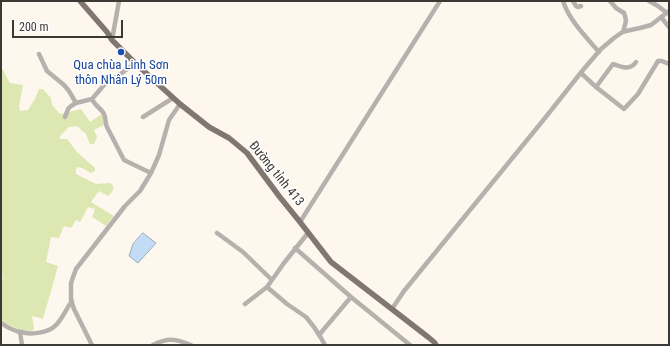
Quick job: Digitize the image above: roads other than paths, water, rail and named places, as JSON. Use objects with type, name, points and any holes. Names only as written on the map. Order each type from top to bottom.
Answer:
[{"type":"main road","name":"Đường tỉnh 413","points":[[80,1],[107,32],[112,40],[173,98],[209,127],[229,138],[247,152],[279,196],[331,262],[428,337],[436,345]]},
{"type":"street","points":[[112,40],[118,1]]},
{"type":"street","points":[[300,222],[440,1]]},
{"type":"street","points":[[563,1],[574,22],[599,52]]},
{"type":"street","points":[[573,1],[576,6],[581,6]]},
{"type":"street","points":[[610,1],[616,8],[624,13],[626,21],[623,32]]},
{"type":"street","points":[[392,309],[404,291],[599,52],[623,32],[651,25],[668,12],[649,1]]},
{"type":"street","points":[[661,18],[669,27]]},
{"type":"street","points":[[39,54],[47,71],[70,91],[76,104]]},
{"type":"street","points":[[581,73],[624,109],[638,94],[658,61],[669,64]]},
{"type":"street","points":[[596,87],[613,64],[630,67],[636,62]]},
{"type":"street","points":[[65,117],[68,109],[76,104],[92,99],[104,85],[135,63]]},
{"type":"street","points":[[143,117],[173,98]]},
{"type":"street","points":[[92,99],[96,106],[104,114],[105,123],[124,160],[150,173]]},
{"type":"street","points":[[92,345],[72,301],[71,283],[76,269],[125,206],[140,191],[161,150],[168,120],[180,104]]},
{"type":"street","points":[[217,233],[243,252],[272,280]]},
{"type":"street","points":[[245,304],[267,287],[308,233]]},
{"type":"street","points":[[296,248],[351,297],[410,345]]},
{"type":"street","points":[[267,287],[306,317],[319,335],[324,345]]},
{"type":"street","points":[[319,335],[351,297]]},
{"type":"street","points":[[1,323],[20,332],[31,333],[51,329],[60,322],[72,301]]},
{"type":"street","points":[[20,332],[22,345]]},
{"type":"street","points":[[153,345],[169,339],[178,340],[191,345]]},
{"type":"water","points":[[143,233],[156,243],[138,263],[129,256],[133,244]]},
{"type":"place","name":"Qua chùa Linh Sơn thôn Nhân Lý 50m","points":[[121,52]]}]
